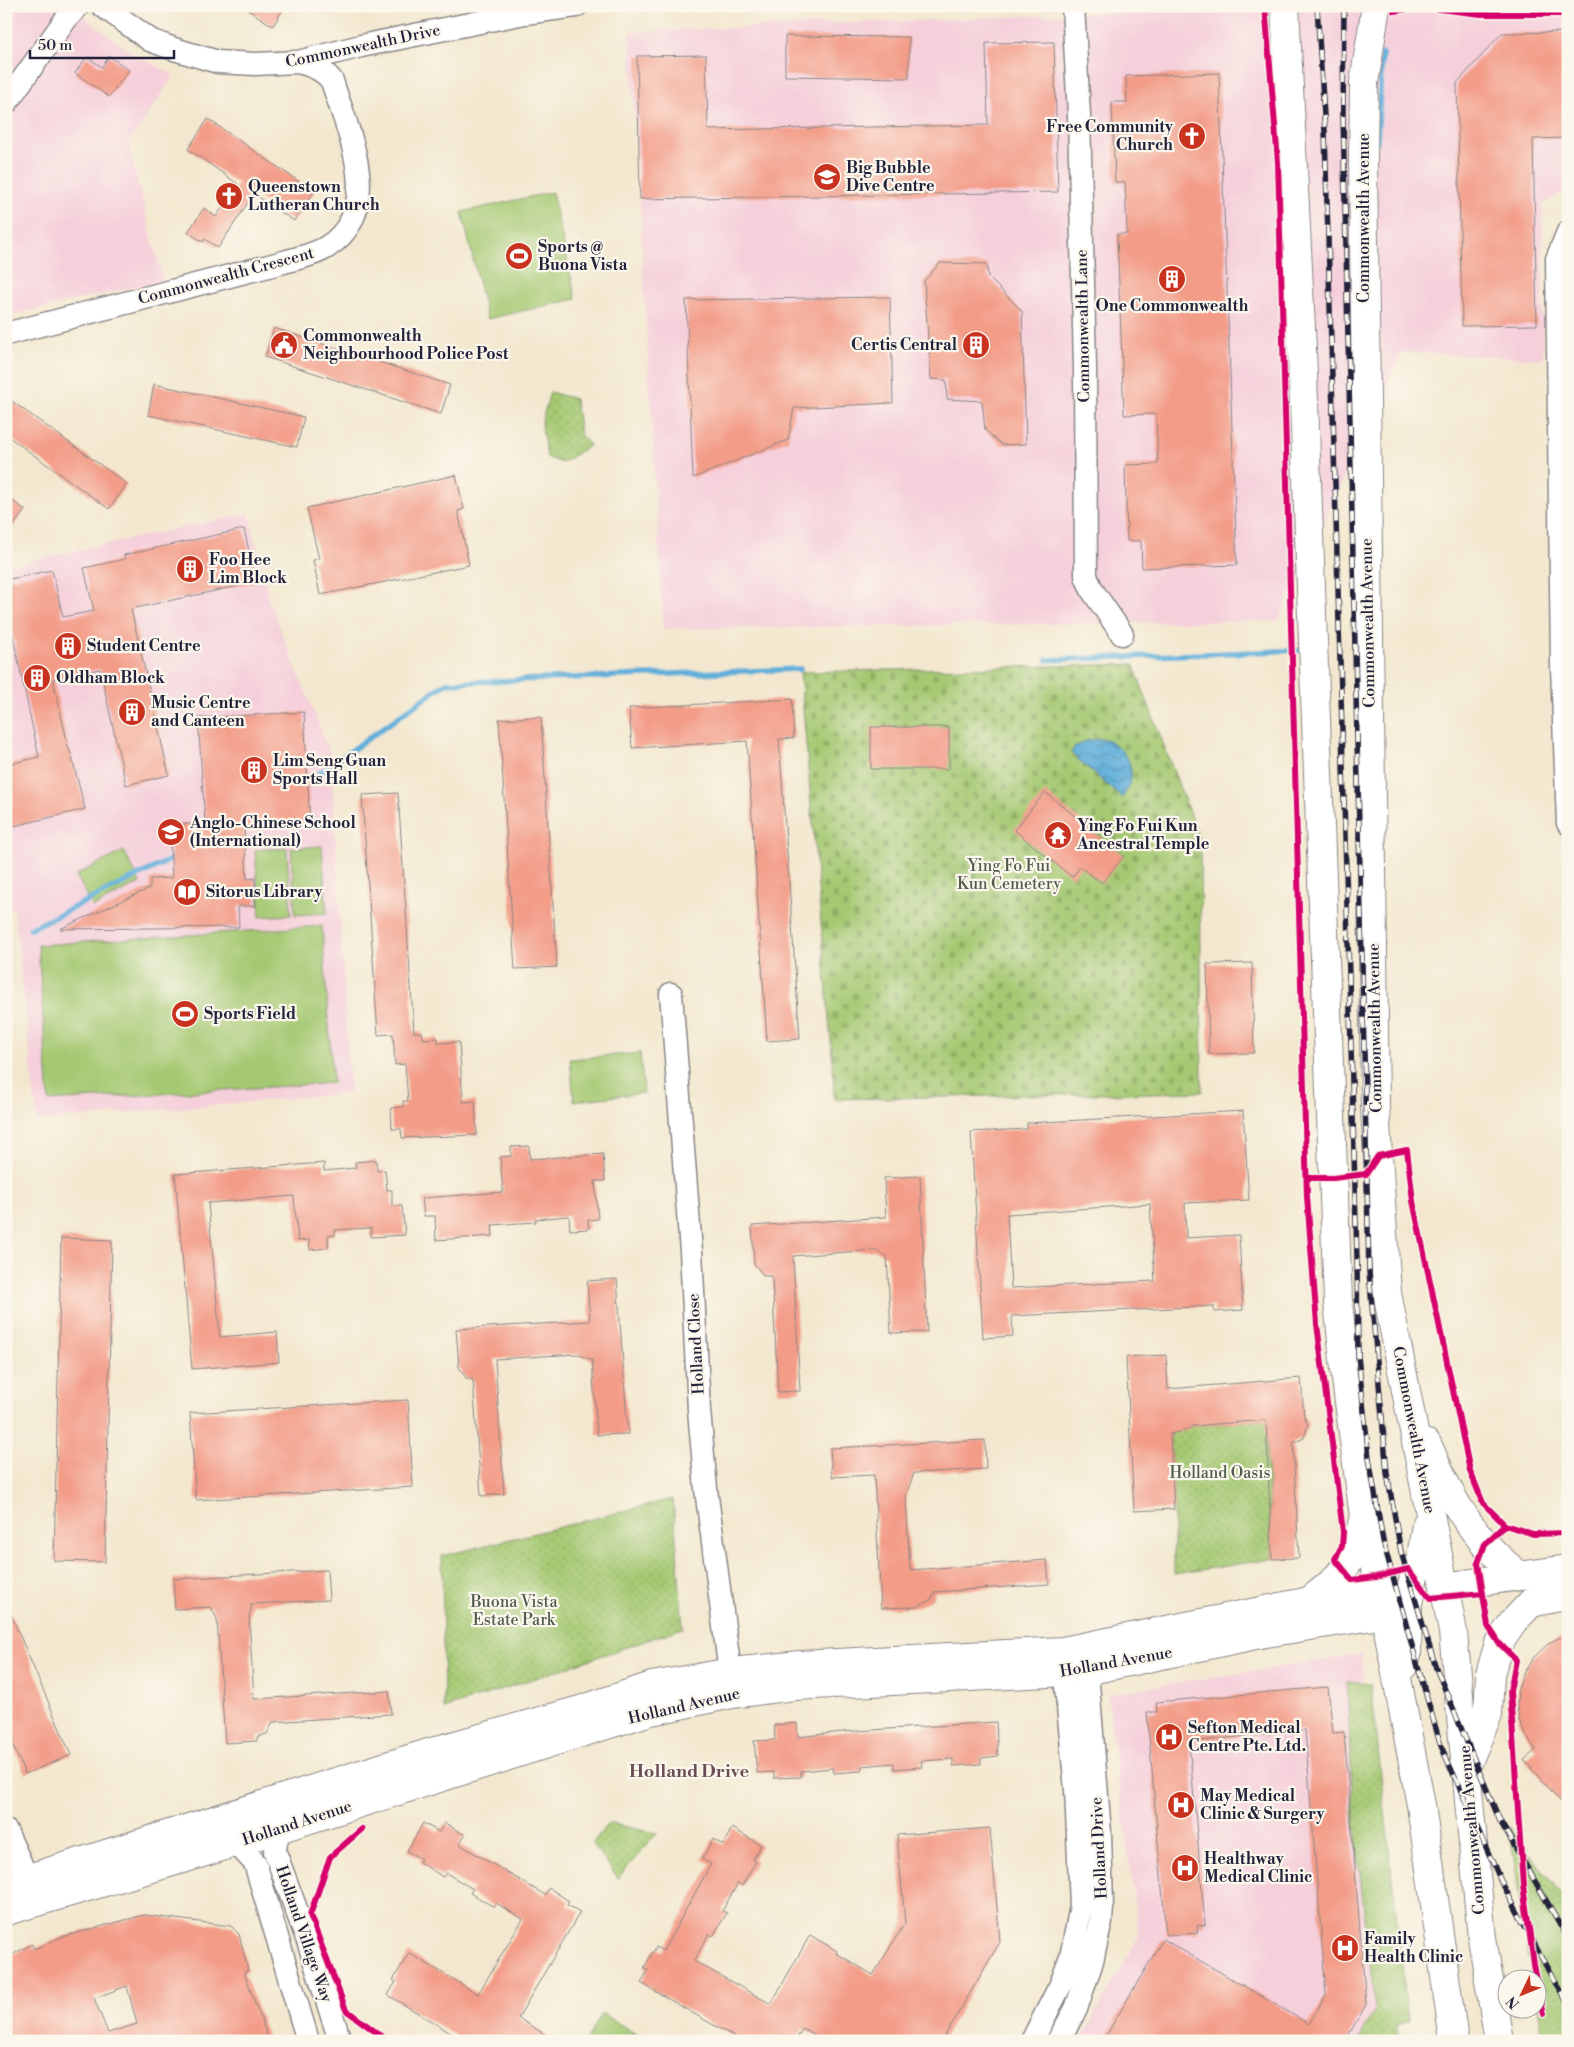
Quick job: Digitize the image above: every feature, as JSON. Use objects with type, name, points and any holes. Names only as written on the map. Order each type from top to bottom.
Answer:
[{"type":"main road","points":[[1285,6],[1302,349],[1338,1302],[1364,1517],[1379,1587],[1396,1608],[1407,1654],[1398,1687],[1420,1805],[1454,2041]]},
{"type":"main road","name":"Commonwealth Avenue","points":[[1376,6],[1364,83],[1363,160],[1375,1109],[1387,1293],[1453,1632],[1482,1938],[1499,2041]]},
{"type":"main road","points":[[1410,1407],[1457,1507],[1503,1563],[1520,1576]]},
{"type":"main road","points":[[1396,1608],[1414,1576],[1421,1558],[1430,1507]]},
{"type":"main road","points":[[1309,1601],[1329,1586],[1345,1570],[1358,1544],[1364,1517]]},
{"type":"main road","name":"Holland Avenue","points":[[24,1889],[228,1844],[651,1711],[731,1683],[800,1665],[865,1672],[1074,1661],[1260,1634],[1396,1608],[1426,1592],[1444,1587],[1568,1569]]},
{"type":"main road","name":"Holland Avenue","points":[[1074,1661],[1354,1590],[1379,1587]]},
{"type":"main road","points":[[1466,1766],[1488,1714],[1490,1674],[1499,1643],[1514,1621],[1531,1603],[1568,1595]]},
{"type":"main road","points":[[1396,1608],[1453,1632]]},
{"type":"main road","name":"Holland Avenue","points":[[6,1911],[24,1889],[441,1749],[580,1710],[652,1686],[731,1683]]},
{"type":"street","points":[[6,103],[47,45],[78,6]]},
{"type":"street","name":"Commonwealth Drive","points":[[103,6],[150,40],[218,62],[236,64],[298,62],[361,46],[525,13],[576,6]]},
{"type":"street","name":"Commonwealth Lane","points":[[1073,6],[1079,115],[1086,576],[1092,590],[1122,634]]},
{"type":"street","points":[[298,62],[312,65],[332,81],[338,69],[361,46]]},
{"type":"street","name":"Commonwealth Crescent","points":[[6,334],[284,262],[326,248],[347,230],[360,194],[360,179],[332,81]]},
{"type":"street","points":[[1568,232],[1557,259],[1557,278],[1562,667],[1568,823]]},
{"type":"street","name":"Holland Close","points":[[671,994],[691,1251],[699,1410],[706,1489],[731,1683]]},
{"type":"street","name":"Holland Drive","points":[[1032,2041],[1062,1984],[1071,1957],[1082,1906],[1076,1790],[1074,1661]]},
{"type":"street","name":"Holland Drive","points":[[1058,2041],[1076,2009],[1092,1961],[1101,1914],[1100,1833],[1089,1692],[1074,1661]]},
{"type":"street","name":"Holland Village Way","points":[[281,1828],[276,1841],[275,1852],[309,1944],[340,2041]]},
{"type":"street","points":[[6,1830],[24,1889]]},
{"type":"street","name":"Holland Village Way","points":[[228,1844],[242,1849],[255,1863],[308,2041]]},
{"type":"shaded area","points":[[6,6],[77,6],[88,20],[134,54],[174,75],[128,144],[163,281],[6,316]]},
{"type":"shaded area","points":[[1279,6],[1568,6],[1568,188],[1543,205],[1543,359],[1402,352],[1278,621],[663,629],[630,32]]},
{"type":"shaded area","name":"Anglo-Chinese School (International)","points":[[249,513],[269,601],[331,755],[350,1093],[37,1121],[14,909],[6,908],[6,566]]},
{"type":"shaded area","points":[[1362,1654],[1390,2026],[1383,2041],[1080,2041],[1139,1936],[1107,1694]]},
{"type":"green space","name":"Sports @ Buona Vista","points":[[552,192],[576,299],[487,319],[462,212]]},
{"type":"green space","points":[[550,392],[575,399],[580,434],[590,445],[562,463],[547,457],[541,424]]},
{"type":"green space","name":"Ying Fo Fui Kun Cemetery","points":[[1133,664],[1200,841],[1202,1092],[834,1099],[833,1066],[800,672]]},
{"type":"green space","points":[[322,846],[327,913],[295,915],[291,848]]},
{"type":"green space","points":[[287,848],[291,915],[260,917],[255,850]]},
{"type":"green space","points":[[124,851],[140,883],[93,907],[76,875]]},
{"type":"green space","name":"Sports Field","points":[[322,926],[333,1083],[49,1101],[38,945]]},
{"type":"green space","points":[[640,1053],[644,1093],[574,1101],[570,1059]]},
{"type":"green space","name":"Holland Oasis","points":[[1273,1419],[1266,1438],[1272,1559],[1174,1574],[1174,1509],[1170,1429],[1181,1431],[1192,1426]]},
{"type":"green space","name":"Buona Vista Estate Park","points":[[673,1499],[683,1628],[444,1709],[442,1556]]},
{"type":"green space","points":[[1347,1682],[1371,1684],[1408,2021],[1396,2025],[1399,2041],[1359,2041],[1375,2009],[1353,1812]]},
{"type":"green space","points":[[608,1823],[657,1833],[618,1878],[592,1844]]},
{"type":"green space","points":[[1509,1827],[1568,1903],[1568,2041],[1542,2041],[1539,2020],[1546,2020],[1546,1970],[1531,1970]]},
{"type":"green space","points":[[602,2013],[647,2041],[586,2041]]},
{"type":"water","points":[[1088,740],[1108,740],[1125,755],[1130,767],[1131,779],[1122,798],[1071,753],[1075,747]]},
{"type":"building","points":[[242,6],[285,6],[273,26]]},
{"type":"building","points":[[1568,32],[1568,138],[1533,139],[1537,325],[1462,326],[1457,83],[1502,33]]},
{"type":"building","points":[[785,36],[909,37],[909,78],[785,76]]},
{"type":"building","points":[[1054,42],[1058,192],[640,199],[637,56],[706,55],[708,130],[988,125],[986,43]]},
{"type":"building","points":[[109,56],[129,70],[109,97],[75,73],[87,57],[102,67]]},
{"type":"building","name":"One Commonwealth","points":[[1219,73],[1237,565],[1142,568],[1141,541],[1127,541],[1125,465],[1158,464],[1156,414],[1124,415],[1117,234],[1127,234],[1125,182],[1115,182],[1112,102],[1127,102],[1126,76]]},
{"type":"building","points":[[208,119],[314,192],[294,221],[254,194],[218,248],[205,239],[203,242],[188,232],[204,208],[216,217],[238,184],[188,149]]},
{"type":"building","name":"Certis Central","points":[[940,263],[987,264],[988,277],[1022,311],[1026,444],[1002,445],[985,430],[982,401],[947,399],[946,380],[931,379],[924,281]]},
{"type":"building","points":[[890,297],[893,403],[794,408],[788,440],[693,478],[686,300]]},
{"type":"building","points":[[274,328],[450,385],[441,414],[265,357]]},
{"type":"building","points":[[154,384],[304,417],[297,447],[148,415]]},
{"type":"building","points":[[6,397],[127,484],[109,509],[6,435]]},
{"type":"building","points":[[456,475],[464,509],[458,511],[469,565],[320,595],[313,560],[319,559],[307,508]]},
{"type":"building","points":[[6,496],[25,510],[6,536]]},
{"type":"building","points":[[244,529],[256,582],[131,609],[169,775],[126,785],[100,669],[53,679],[85,809],[6,828],[6,765],[39,757],[10,623],[6,623],[6,580],[52,570],[63,617],[94,611],[84,568],[125,559],[124,555]]},
{"type":"building","points":[[792,699],[794,738],[779,739],[800,1039],[767,1041],[747,741],[632,748],[629,708]]},
{"type":"building","points":[[304,712],[310,824],[244,827],[247,879],[255,878],[256,906],[238,906],[239,927],[60,929],[150,888],[150,879],[172,878],[169,825],[205,823],[198,718]]},
{"type":"building","points":[[541,717],[557,967],[515,969],[499,719]]},
{"type":"building","points":[[871,727],[949,727],[949,769],[871,769]]},
{"type":"building","name":"Ying Fo Fui Kun Ancestral Temple","points":[[1045,792],[1124,856],[1102,883],[1080,867],[1072,877],[1014,830]]},
{"type":"building","points":[[398,793],[414,1032],[422,1032],[423,1039],[438,1038],[438,1043],[459,1042],[463,1102],[475,1101],[477,1135],[402,1138],[401,1129],[392,1129],[391,1108],[404,1107],[403,1101],[408,1101],[405,1064],[395,1065],[393,1034],[378,1035],[362,795]]},
{"type":"building","points":[[1252,963],[1254,1053],[1209,1054],[1207,964]]},
{"type":"building","points":[[1243,1111],[1249,1200],[1185,1203],[1186,1238],[1239,1235],[1243,1310],[1214,1312],[1214,1306],[1012,1316],[1013,1336],[983,1338],[971,1132],[1027,1129],[1027,1123]],"holes":[[[1150,1204],[1155,1281],[1011,1288],[1007,1214]]]},
{"type":"building","points":[[529,1146],[530,1159],[603,1154],[605,1181],[595,1181],[598,1219],[588,1220],[589,1229],[570,1230],[569,1216],[535,1219],[536,1222],[492,1225],[493,1236],[436,1240],[435,1216],[424,1216],[422,1198],[503,1192],[500,1157],[511,1156],[511,1147]]},
{"type":"building","points":[[376,1160],[377,1171],[385,1170],[387,1190],[392,1190],[392,1206],[402,1206],[405,1235],[371,1237],[371,1228],[335,1230],[335,1235],[328,1236],[328,1248],[310,1250],[309,1240],[298,1241],[294,1196],[208,1203],[220,1337],[277,1332],[279,1362],[192,1369],[175,1174],[324,1163],[324,1171],[356,1168],[355,1162]]},
{"type":"building","points":[[920,1176],[927,1332],[891,1333],[887,1256],[874,1250],[793,1256],[800,1391],[778,1392],[772,1276],[764,1276],[754,1264],[752,1226],[886,1217],[884,1178]]},
{"type":"building","points":[[61,1238],[112,1240],[105,1562],[54,1561]]},
{"type":"building","points":[[617,1279],[628,1434],[597,1435],[592,1360],[577,1354],[495,1359],[504,1494],[481,1496],[473,1380],[466,1378],[459,1367],[456,1329],[590,1321],[587,1281]]},
{"type":"building","points":[[1166,1355],[1168,1389],[1301,1378],[1304,1417],[1308,1424],[1304,1438],[1293,1443],[1299,1558],[1272,1559],[1266,1420],[1192,1426],[1187,1430],[1170,1434],[1174,1509],[1134,1511],[1126,1357]]},
{"type":"building","points":[[408,1400],[413,1487],[196,1500],[190,1413]]},
{"type":"building","points":[[985,1440],[986,1469],[914,1473],[906,1496],[910,1570],[1047,1560],[1049,1584],[935,1592],[932,1599],[917,1607],[881,1608],[874,1475],[832,1477],[830,1448]]},
{"type":"building","points":[[327,1570],[329,1600],[252,1604],[249,1618],[254,1699],[389,1691],[391,1714],[273,1722],[267,1734],[257,1737],[257,1741],[225,1743],[217,1619],[211,1607],[175,1609],[173,1579]]},
{"type":"building","points":[[6,1603],[71,1755],[25,1774],[6,1728]]},
{"type":"building","points":[[1568,1633],[1568,1810],[1524,1760],[1536,1750],[1526,1736],[1519,1720],[1517,1706],[1518,1689],[1524,1672],[1533,1658],[1549,1643]]},
{"type":"building","points":[[1328,1687],[1333,1733],[1344,1732],[1366,2005],[1345,2041],[1103,2041],[1163,1939],[1309,2024],[1326,1995],[1305,1730],[1189,1742],[1205,1925],[1197,1926],[1198,1933],[1166,1935],[1147,1712],[1157,1712],[1156,1702]]},
{"type":"building","points":[[996,1722],[998,1756],[981,1758],[981,1764],[953,1766],[953,1759],[921,1761],[922,1767],[894,1769],[894,1763],[862,1766],[862,1771],[834,1773],[833,1768],[801,1771],[801,1777],[774,1778],[774,1772],[757,1773],[754,1741],[775,1740],[774,1725],[797,1723],[798,1737],[842,1732]]},
{"type":"building","points":[[423,1823],[439,1832],[445,1823],[465,1835],[459,1844],[545,1895],[549,1888],[569,1901],[567,1905],[580,1912],[518,2018],[556,2041],[464,2041],[388,1995],[396,1982],[393,1980],[409,1953],[478,1994],[523,1919],[496,1903],[494,1907],[470,1893],[473,1889],[446,1873],[443,1877],[419,1862],[421,1859],[407,1851]]},
{"type":"building","points":[[732,1828],[761,1845],[753,1859],[756,1861],[742,1886],[738,1883],[722,1911],[727,1913],[713,1936],[709,1934],[694,1961],[771,2004],[810,1935],[873,1975],[905,1923],[897,1835],[990,1828],[1000,1942],[942,2041],[824,2041],[803,2028],[795,2041],[741,2041],[641,1983],[648,1970],[644,1968],[656,1947],[663,1951],[711,1864],[702,1859],[713,1839],[723,1845]]},
{"type":"building","points":[[144,1915],[231,1926],[239,1934],[248,1971],[244,1972],[269,2041],[6,2041],[6,1958],[32,1944],[34,1949],[61,1937]],"holes":[[[127,1986],[137,2024],[108,2033],[94,1998]]]},
{"type":"waterway","points":[[1377,142],[1382,54]]},
{"type":"waterway","points":[[1047,660],[1304,650],[1304,647]]},
{"type":"waterway","points":[[303,785],[446,683],[800,669]]},
{"type":"waterway","points":[[30,929],[176,857]]},
{"type":"railway","points":[[1317,6],[1325,131],[1357,1258],[1358,1356],[1369,1458],[1383,1541],[1441,1746],[1500,1879],[1554,1981],[1568,2003]]},
{"type":"railway","points":[[1344,6],[1343,114],[1369,1272],[1387,1473],[1401,1552],[1436,1668],[1500,1821],[1568,1938]]},
{"type":"cycle path","points":[[1265,6],[1278,162],[1307,1197],[1317,1324],[1343,1532],[1342,1546],[1335,1559],[1352,1580],[1376,1577],[1408,1569],[1430,1598],[1483,1593]]},
{"type":"cycle path","points":[[1394,11],[1422,7],[1481,14],[1568,14]]},
{"type":"cycle path","points":[[1307,1178],[1333,1178],[1366,1174],[1378,1156],[1407,1150],[1413,1201],[1470,1471],[1483,1503],[1505,1525],[1533,1534],[1568,1533]]},
{"type":"cycle path","points":[[1505,1525],[1485,1544],[1478,1563],[1488,1626],[1499,1643],[1516,1660],[1510,1691],[1523,1886],[1535,1970]]},
{"type":"cycle path","points":[[362,1829],[330,1857],[310,1915],[346,2010],[388,2041]]},
{"type":"place","name":"Free Community Church","points":[[1192,136]]},
{"type":"place","name":"Big Bubble Dive Centre","points":[[827,177]]},
{"type":"place","name":"Queenstown Lutheran Church","points":[[229,196]]},
{"type":"place","name":"Sports @ Buona Vista","points":[[519,256]]},
{"type":"place","name":"One Commonwealth","points":[[1172,279]]},
{"type":"place","name":"Commonwealth Neighbourhood Police Post","points":[[284,345]]},
{"type":"place","name":"Certis Central","points":[[976,345]]},
{"type":"place","name":"Foo Hee Lim Block","points":[[190,569]]},
{"type":"place","name":"Student Centre","points":[[68,646]]},
{"type":"place","name":"Oldham Block","points":[[37,678]]},
{"type":"place","name":"Music Centre and Canteen","points":[[132,712]]},
{"type":"place","name":"Lim Seng Guan Sports Hall","points":[[254,770]]},
{"type":"place","name":"Anglo-Chinese School (International)","points":[[171,832]]},
{"type":"place","name":"Ying Fo Fui Kun Ancestral Temple","points":[[1058,835]]},
{"type":"place","name":"Sitorus Library","points":[[187,892]]},
{"type":"place","name":"Sports Field","points":[[185,1014]]},
{"type":"place","name":"Sefton Medical Centre Pte. Ltd.","points":[[1169,1737]]},
{"type":"place","name":"May Medical Clinic & Surgery","points":[[1181,1805]]},
{"type":"place","name":"Healthway Medical Clinic","points":[[1185,1868]]},
{"type":"place","name":"Family Health Clinic","points":[[1345,1948]]},
{"type":"district","name":"Holland Drive","points":[[689,1771]]}]
